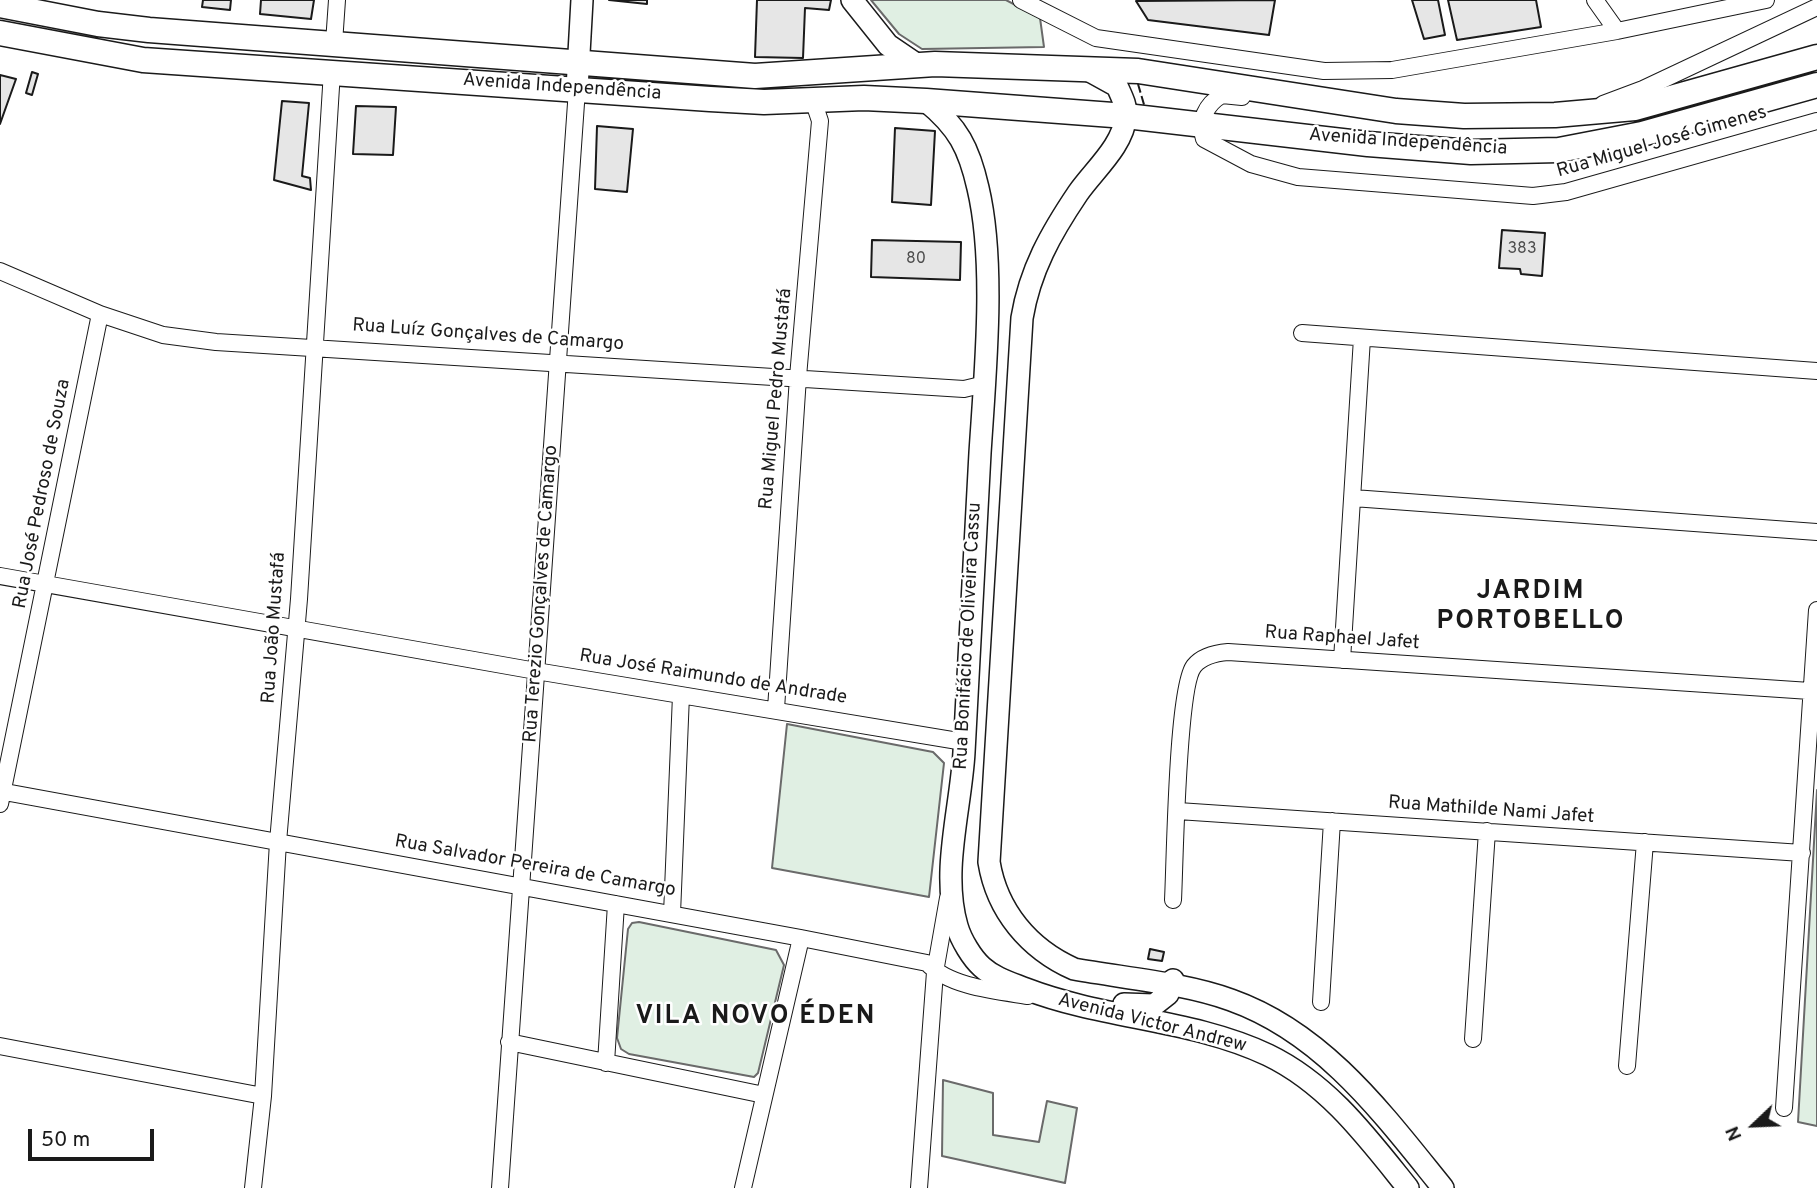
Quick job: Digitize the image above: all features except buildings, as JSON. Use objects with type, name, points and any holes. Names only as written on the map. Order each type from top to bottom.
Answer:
[{"type":"main road","name":"Rua Terezio Gonçalves de Camargo","points":[[577,89],[582,0]]},
{"type":"main road","points":[[852,0],[888,45],[916,64]]},
{"type":"main road","name":"Avenida Independência","points":[[0,5],[98,24],[755,76],[916,64],[1138,71],[1316,99],[1437,114],[1555,115],[1635,108],[1817,57]]},
{"type":"main road","name":"Avenida Independência","points":[[0,33],[143,60],[332,71],[710,100],[926,101],[1126,116],[1471,152],[1559,150],[1642,134],[1817,85]]},
{"type":"main road","points":[[332,71],[336,62],[344,58],[406,61],[433,52]]},
{"type":"main road","name":"Avenida Independência","points":[[1083,68],[1104,76],[1117,86],[1126,116]]},
{"type":"main road","name":"Rua Bonifácio de Oliveira Cassu","points":[[926,101],[959,132],[978,187],[986,252],[985,384],[964,742],[951,883]]},
{"type":"main road","name":"Rua Bonifácio de Oliveira Cassu","points":[[1016,925],[994,884],[989,862],[1019,353],[1027,289],[1039,255],[1119,137],[1126,116]]},
{"type":"main road","points":[[985,384],[1007,368],[1019,353]]},
{"type":"main road","points":[[964,742],[974,752],[982,770],[984,824],[990,843]]},
{"type":"main road","name":"Avenida Victor Andrew","points":[[951,883],[957,926],[981,967],[998,978],[1058,1001],[1232,1040],[1269,1056],[1303,1076],[1333,1099],[1408,1188]]},
{"type":"main road","name":"Avenida Victor Andrew","points":[[1016,925],[1043,953],[1074,969],[1175,985],[1233,1000],[1284,1025],[1318,1048],[1349,1076],[1443,1188]]},
{"type":"main road","points":[[1099,1010],[1118,1003],[1154,1006],[1165,998],[1175,985]]},
{"type":"street","points":[[334,43],[337,0]]},
{"type":"street","points":[[1021,0],[1096,38],[1324,71],[1392,70],[1617,31],[1766,0]]},
{"type":"street","points":[[1595,0],[1617,31]]},
{"type":"street","points":[[1555,115],[1592,108],[1643,89],[1817,7]]},
{"type":"street","name":"Rua João Mustafá","points":[[254,1188],[296,628],[332,71]]},
{"type":"street","name":"Rua Terezio Gonçalves de Camargo","points":[[500,1188],[577,89]]},
{"type":"street","name":"Avenida Independência","points":[[1202,125],[1209,106],[1222,96],[1291,105],[1316,99]]},
{"type":"street","name":"Rua Miguel Pedro Mustafá","points":[[776,709],[798,377],[820,121],[815,106],[804,99]]},
{"type":"street","name":"Rua Miguel José Gimenes","points":[[1202,125],[1204,139],[1212,145],[1282,174],[1533,196],[1566,192],[1817,121]]},
{"type":"street","name":"Rua Luíz Gonçalves de Camargo","points":[[0,271],[100,314],[163,335],[216,342],[560,361],[964,389],[985,384]]},
{"type":"street","name":"Rua José Pedroso de Souza","points":[[1,796],[47,585],[100,314]]},
{"type":"street","points":[[1302,333],[1817,371]]},
{"type":"street","points":[[1342,660],[1363,338]]},
{"type":"street","points":[[1353,498],[1817,532]]},
{"type":"street","name":"Rua José Raimundo de Andrade","points":[[0,576],[536,671],[964,742]]},
{"type":"street","points":[[1784,1108],[1817,610]]},
{"type":"street","name":"Rua Raphael Jafet","points":[[1173,900],[1184,698],[1194,665],[1211,654],[1227,652],[1810,691]]},
{"type":"street","points":[[673,914],[681,695]]},
{"type":"street","name":"Rua Salvador Pereira de Camargo","points":[[1,796],[278,842],[801,938],[927,963],[935,972],[978,987],[1058,1001]]},
{"type":"street","name":"Rua Mathilde Nami Jafet","points":[[1178,811],[1802,853]]},
{"type":"street","points":[[1321,1002],[1332,821]]},
{"type":"street","points":[[1474,1039],[1486,831]]},
{"type":"street","points":[[1627,1066],[1645,842]]},
{"type":"street","name":"Rua Bonifácio de Oliveira Cassu","points":[[919,1188],[935,972],[951,883]]},
{"type":"street","points":[[606,1063],[616,904]]},
{"type":"street","points":[[743,1188],[801,938]]},
{"type":"street","points":[[509,1042],[764,1095]]},
{"type":"street","points":[[0,1046],[263,1096]]},
{"type":"green space","points":[[871,0],[1006,0],[1040,18],[1044,47],[922,49],[899,34]]},
{"type":"green space","points":[[787,724],[933,752],[944,763],[929,897],[772,868]]},
{"type":"green space","points":[[1817,790],[1817,1126],[1798,1122]]},
{"type":"green space","points":[[639,922],[776,950],[784,965],[758,1073],[754,1077],[629,1054],[621,1049],[617,1038],[628,929],[632,923]]},
{"type":"green space","points":[[943,1080],[993,1093],[993,1135],[1039,1142],[1047,1101],[1077,1108],[1065,1183],[942,1156]]},
{"type":"fence","points":[[1138,84],[1145,108]]},
{"type":"district","name":"JARDIM PORTOBELLO","points":[[1531,608]]},
{"type":"district","name":"VILA NOVO ÉDEN","points":[[756,1018]]}]
